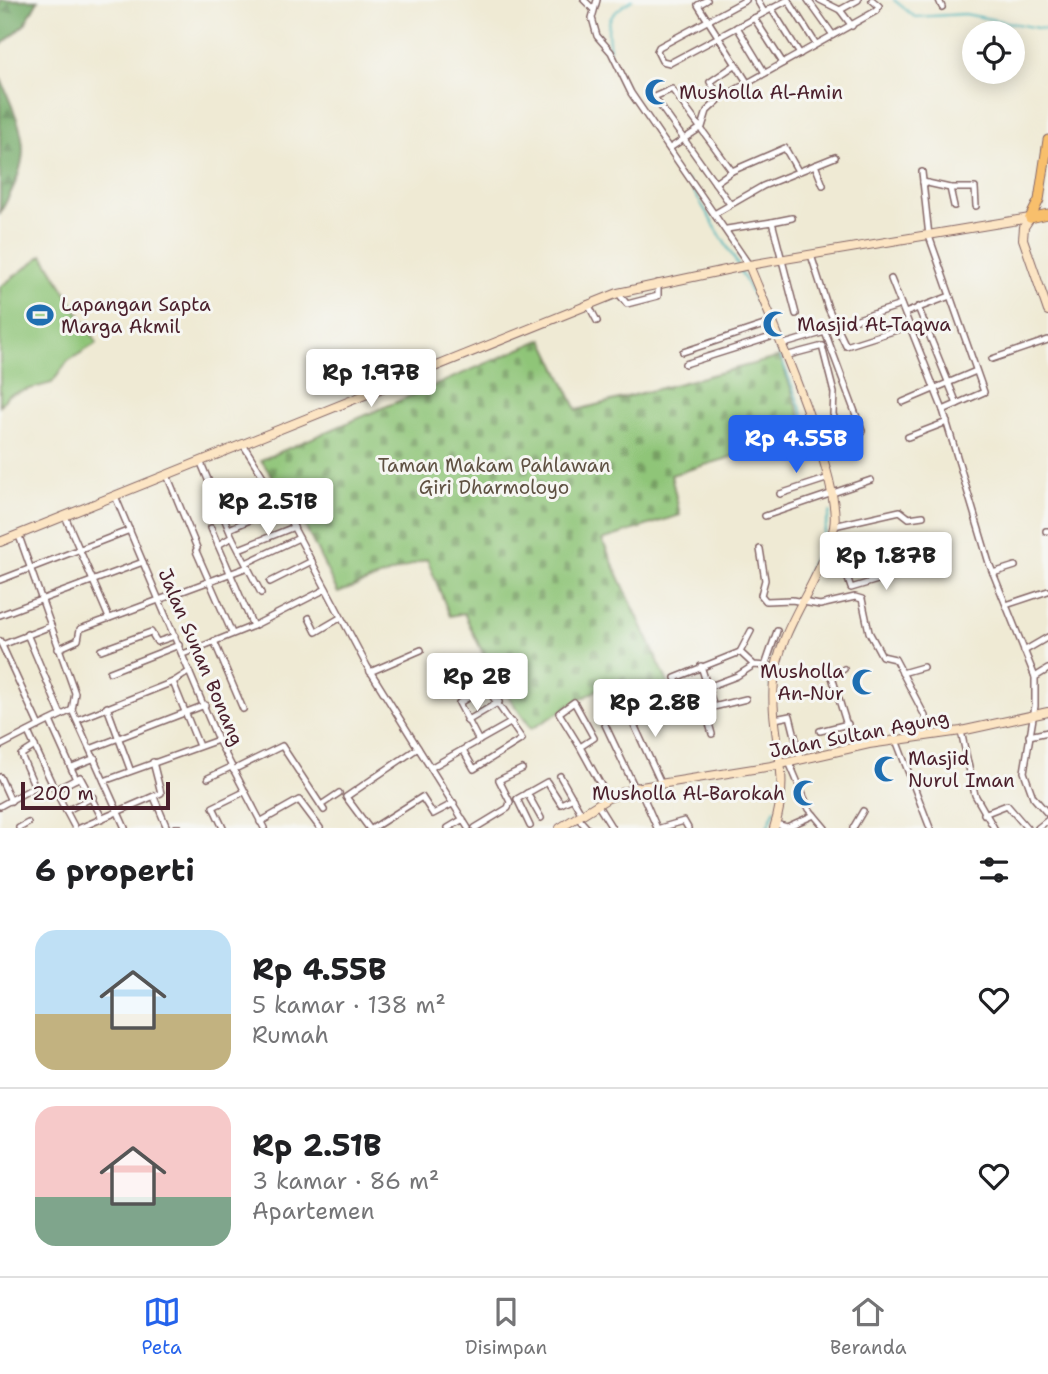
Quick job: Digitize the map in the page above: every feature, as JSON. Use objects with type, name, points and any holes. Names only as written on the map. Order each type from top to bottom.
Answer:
[{"type":"main road","points":[[1047,307],[1023,239],[1024,227],[1039,200],[1048,140]]},
{"type":"main road","points":[[0,542],[244,446],[618,293],[658,282],[745,266],[1048,214]]},
{"type":"main road","points":[[745,266],[772,337],[781,345],[820,453],[834,526],[818,567],[771,667],[784,785],[775,826]]},
{"type":"main road","name":"Jalan Sultan Agung","points":[[560,828],[608,798],[637,787],[780,764],[896,740],[961,731],[1048,712]]},
{"type":"street","points":[[584,0],[593,9]]},
{"type":"street","points":[[597,0],[593,9],[594,32],[611,52],[631,93],[727,229],[745,266]]},
{"type":"street","points":[[707,0],[698,5],[747,82]]},
{"type":"street","points":[[746,0],[661,46],[657,50],[658,54],[667,64],[788,0],[816,44]]},
{"type":"street","points":[[757,0],[800,54]]},
{"type":"street","points":[[808,0],[833,36]]},
{"type":"street","points":[[820,0],[840,10],[852,26]]},
{"type":"street","points":[[840,10],[858,0]]},
{"type":"street","points":[[670,148],[699,128],[707,111],[721,98],[878,9],[872,0]]},
{"type":"street","points":[[939,0],[942,7]]},
{"type":"street","points":[[754,18],[783,63]]},
{"type":"street","points":[[737,27],[765,73]]},
{"type":"street","points":[[721,98],[711,81],[735,65]]},
{"type":"street","points":[[730,204],[655,97],[672,89],[732,171]]},
{"type":"street","points":[[715,183],[732,171],[786,148],[798,171]]},
{"type":"street","points":[[716,214],[730,204],[798,171],[835,157]]},
{"type":"street","points":[[815,165],[823,185]]},
{"type":"street","points":[[922,172],[929,236],[984,393],[943,410]]},
{"type":"street","points":[[923,181],[950,188],[974,187],[976,206]]},
{"type":"street","points":[[950,188],[954,206]]},
{"type":"street","points":[[727,229],[792,218]]},
{"type":"street","points":[[772,222],[796,314]]},
{"type":"street","points":[[811,255],[836,326],[849,347],[909,327]]},
{"type":"street","points":[[891,279],[943,410],[993,573],[1035,677],[1024,772],[1026,784],[1048,814]]},
{"type":"street","points":[[618,293],[628,304],[654,299],[659,293],[658,282]]},
{"type":"street","points":[[905,313],[950,296]]},
{"type":"street","points":[[588,304],[597,321]]},
{"type":"street","points":[[836,326],[901,304]]},
{"type":"street","points":[[918,307],[946,383],[957,404]]},
{"type":"street","points":[[684,352],[769,324]]},
{"type":"street","points":[[781,345],[825,331],[863,433],[820,453]]},
{"type":"street","points":[[685,363],[772,337]]},
{"type":"street","points":[[992,359],[1048,340]]},
{"type":"street","points":[[785,356],[830,345]]},
{"type":"street","points":[[822,346],[834,393],[833,414],[843,443]]},
{"type":"street","points":[[903,402],[976,371]]},
{"type":"street","points":[[908,437],[947,422]]},
{"type":"street","points":[[244,446],[294,527],[370,672],[468,828]]},
{"type":"street","points":[[201,463],[232,537],[261,593]]},
{"type":"street","points":[[167,475],[209,583],[232,633]]},
{"type":"street","points":[[780,494],[825,479]]},
{"type":"street","points":[[765,516],[871,480]]},
{"type":"street","name":"Jalan Sunan Bonang","points":[[116,496],[218,740],[262,825]]},
{"type":"street","points":[[229,529],[282,506]]},
{"type":"street","points":[[834,526],[900,511],[909,518],[923,516]]},
{"type":"street","points":[[65,516],[109,618]]},
{"type":"street","points":[[239,549],[294,527]]},
{"type":"street","points":[[211,528],[253,626]]},
{"type":"street","points":[[0,580],[130,530]]},
{"type":"street","points":[[19,536],[75,693],[72,710],[125,828]]},
{"type":"street","points":[[218,545],[232,537]]},
{"type":"street","points":[[58,649],[78,640],[78,630],[160,598],[209,583],[299,538]]},
{"type":"street","points":[[760,550],[765,580],[761,597],[771,602],[800,601],[820,605],[855,597],[862,599],[869,632],[881,654],[894,658],[925,716],[927,735]]},
{"type":"street","points":[[270,582],[312,561]]},
{"type":"street","points":[[818,567],[844,567],[874,561],[881,579],[851,588],[844,567]]},
{"type":"street","points":[[0,615],[143,562]]},
{"type":"street","points":[[993,573],[1015,565]]},
{"type":"street","points":[[183,654],[253,626],[326,589]]},
{"type":"street","points":[[1006,606],[1048,591]]},
{"type":"street","points":[[309,618],[316,632],[340,618]]},
{"type":"street","points":[[39,726],[1,643],[51,626]]},
{"type":"street","points":[[751,631],[740,652],[675,677],[680,693],[687,695],[737,676],[754,665]]},
{"type":"street","points":[[740,652],[754,665],[771,667],[778,631]]},
{"type":"street","points":[[101,650],[151,632],[157,642],[175,636]]},
{"type":"street","points":[[27,634],[61,715]]},
{"type":"street","points":[[1024,651],[1048,637]]},
{"type":"street","points":[[214,641],[243,709]]},
{"type":"street","points":[[110,672],[179,645]]},
{"type":"street","points":[[370,672],[421,650]]},
{"type":"street","points":[[701,666],[714,707]]},
{"type":"street","points":[[902,673],[923,667]]},
{"type":"street","points":[[844,669],[832,677],[854,748]]},
{"type":"street","points":[[1035,677],[1048,669]]},
{"type":"street","points":[[77,719],[173,682],[190,671]]},
{"type":"street","points":[[173,682],[199,746]]},
{"type":"street","points":[[463,750],[474,769],[521,741],[512,722],[486,687],[460,701],[459,706],[479,741]]},
{"type":"street","points":[[689,713],[746,699]]},
{"type":"street","points":[[467,721],[499,702]]},
{"type":"street","points":[[580,747],[594,737],[573,702],[559,713],[608,798]]},
{"type":"street","points":[[90,749],[205,705]]},
{"type":"street","points":[[625,705],[661,783]]},
{"type":"street","points":[[107,707],[130,769]]},
{"type":"street","points":[[0,746],[72,710]]},
{"type":"street","points":[[705,710],[712,734]]},
{"type":"street","points":[[600,714],[659,828],[671,827],[685,821],[688,828]]},
{"type":"street","points":[[775,719],[789,715],[801,760]]},
{"type":"street","points":[[50,720],[76,779]]},
{"type":"street","points":[[432,767],[512,722]]},
{"type":"street","points":[[820,731],[848,724]]},
{"type":"street","points":[[961,731],[975,795],[994,828]]},
{"type":"street","points":[[28,732],[75,828]]},
{"type":"street","points":[[1029,736],[1048,732]]},
{"type":"street","points":[[104,781],[130,769],[218,740]]},
{"type":"street","points":[[896,740],[930,828]]},
{"type":"street","points":[[0,806],[35,787],[21,755],[35,746]]},
{"type":"street","points":[[208,778],[282,746],[322,808],[339,793]]},
{"type":"street","points":[[418,748],[346,797],[371,828],[422,797],[433,814],[454,803]]},
{"type":"street","points":[[72,768],[95,758]]},
{"type":"street","points":[[80,828],[154,797],[163,790],[153,762]]},
{"type":"street","points":[[780,764],[825,828]]},
{"type":"street","points":[[475,828],[508,807],[510,802],[499,780],[522,769]]},
{"type":"street","points":[[560,776],[587,828]]},
{"type":"street","points":[[0,777],[11,801]]},
{"type":"street","points":[[55,790],[76,779],[82,779],[102,818]]},
{"type":"street","points":[[530,826],[516,801],[527,793],[547,782],[561,804],[573,799]]},
{"type":"street","points":[[223,828],[213,807],[244,792]]},
{"type":"street","points":[[527,793],[541,818]]},
{"type":"street","points":[[66,811],[93,797]]},
{"type":"street","points":[[154,797],[167,828]]},
{"type":"street","points":[[262,825],[299,800],[317,827]]},
{"type":"street","points":[[597,804],[612,828]]},
{"type":"street","points":[[984,814],[1007,805],[1027,828]]},
{"type":"street","points":[[853,828],[863,811]]},
{"type":"street","points":[[775,826],[787,827],[814,816]]},
{"type":"street","points":[[448,828],[463,819]]},
{"type":"street","points":[[1038,828],[1048,820]]},
{"type":"street","points":[[19,828],[28,823]]},
{"type":"green space","points":[[0,0],[38,0],[25,24],[0,46]]},
{"type":"green space","points":[[0,77],[16,116],[23,145],[18,174],[0,213]]},
{"type":"green space","name":"Lapangan Sapta Marga Akmil","points":[[43,255],[97,343],[68,361],[52,383],[8,395],[0,406],[0,287]]},
{"type":"green space","name":"Taman Makam Pahlawan Giri Dharmoloyo","points":[[543,339],[577,410],[780,357],[807,435],[671,475],[680,515],[602,540],[670,687],[618,707],[607,684],[531,729],[492,673],[464,613],[450,616],[427,559],[338,593],[305,526],[261,460]]},
{"type":"waterway","points":[[610,49],[610,19],[632,0]]},
{"type":"waterway","points":[[894,0],[915,17],[965,14],[1048,30]]},
{"type":"waterway","points":[[687,180],[738,265]]},
{"type":"waterway","points":[[740,270],[766,322]]},
{"type":"waterway","points":[[774,340],[814,442]]},
{"type":"waterway","points":[[797,598],[821,542],[830,512]]},
{"type":"waterway","points":[[783,634],[795,603]]},
{"type":"waterway","points":[[772,663],[778,645]]},
{"type":"waterway","points":[[770,668],[770,687]]},
{"type":"waterway","points":[[767,828],[775,809]]},
{"type":"place","name":"Musholla Al-Amin","points":[[658,92]]},
{"type":"place","name":"Lapangan Sapta Marga Akmil","points":[[40,315]]},
{"type":"place","name":"Masjid At-Taqwa","points":[[776,324]]},
{"type":"place","name":"Musholla An-Nur","points":[[865,682]]},
{"type":"place","name":"Masjid Nurul Iman","points":[[887,769]]},
{"type":"place","name":"Musholla Al-Barokah","points":[[806,793]]}]
